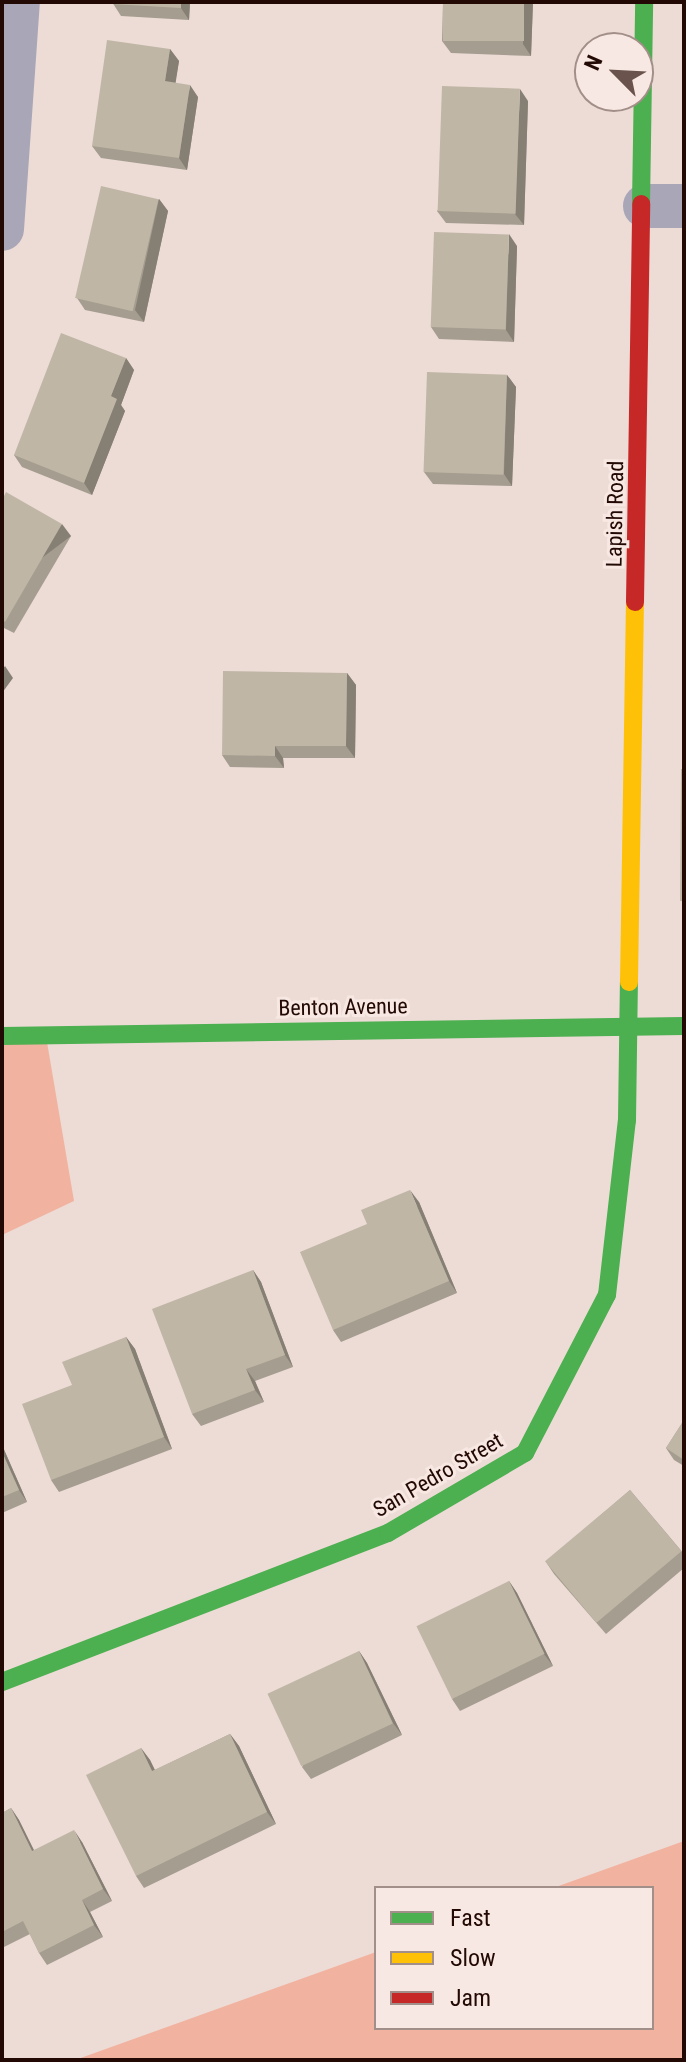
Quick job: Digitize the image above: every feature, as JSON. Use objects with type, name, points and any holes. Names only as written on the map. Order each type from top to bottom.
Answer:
[{"type":"street","points":[[2,229],[18,2]]},
{"type":"street","name":"Lapish Road","points":[[628,1027],[664,206],[644,2]]},
{"type":"street","name":"Benton Avenue","points":[[2,1036],[684,1026]]},
{"type":"street","name":"San Pedro Street","points":[[2,1682],[388,1533],[525,1453],[607,1295],[627,1120],[628,1027]]},
{"type":"shaded area","points":[[2,1036],[46,1036],[74,1201],[2,1235]]},
{"type":"shaded area","points":[[684,1841],[684,2060],[75,2060],[374,1953],[374,2030],[654,2030],[654,1886],[559,1886]]},
{"type":"building","points":[[181,2],[181,8],[112,4]]},
{"type":"building","points":[[443,2],[524,2],[524,41],[443,41]]},
{"type":"building","points":[[107,40],[170,49],[165,81],[190,85],[179,158],[92,146]]},
{"type":"building","points":[[442,86],[520,89],[516,214],[438,211]]},
{"type":"building","points":[[101,186],[158,199],[133,311],[75,298]]},
{"type":"building","points":[[434,232],[509,235],[506,330],[431,327]]},
{"type":"building","points":[[61,333],[126,358],[111,396],[117,399],[84,483],[14,455]]},
{"type":"building","points":[[427,372],[507,375],[503,475],[424,472]]},
{"type":"building","points":[[6,492],[62,524],[5,622],[2,619],[2,500]]},
{"type":"building","points":[[223,671],[347,673],[346,746],[275,746],[275,756],[222,755]]},
{"type":"building","points":[[681,769],[684,769],[684,901],[680,901]]},
{"type":"building","points":[[410,1190],[449,1281],[333,1330],[300,1252],[367,1224],[361,1210]]},
{"type":"building","points":[[253,1270],[285,1355],[246,1369],[255,1390],[192,1414],[152,1309]]},
{"type":"building","points":[[126,1337],[164,1437],[51,1480],[22,1404],[72,1385],[62,1362]]},
{"type":"building","points":[[684,1420],[684,1460],[666,1448]]},
{"type":"building","points":[[2,1452],[19,1490],[2,1497]]},
{"type":"building","points":[[630,1490],[681,1551],[596,1623],[545,1561]]},
{"type":"building","points":[[509,1581],[545,1654],[452,1699],[416,1626]]},
{"type":"building","points":[[359,1651],[393,1724],[301,1766],[267,1694]]},
{"type":"building","points":[[230,1734],[267,1812],[136,1876],[86,1775],[141,1748],[152,1771]]},
{"type":"building","points":[[11,1808],[32,1851],[74,1830],[103,1889],[82,1900],[94,1925],[39,1953],[23,1921],[2,1932],[2,1813]]},
{"type":"traffic: fast","points":[[641,204],[644,2]]},
{"type":"traffic: fast","points":[[2,1682],[388,1533],[525,1453],[607,1295],[627,1120],[629,982]]},
{"type":"traffic: fast","points":[[2,1036],[684,1026]]},
{"type":"traffic: slow","points":[[629,982],[635,602]]},
{"type":"traffic: jam","points":[[635,602],[641,204]]}]
